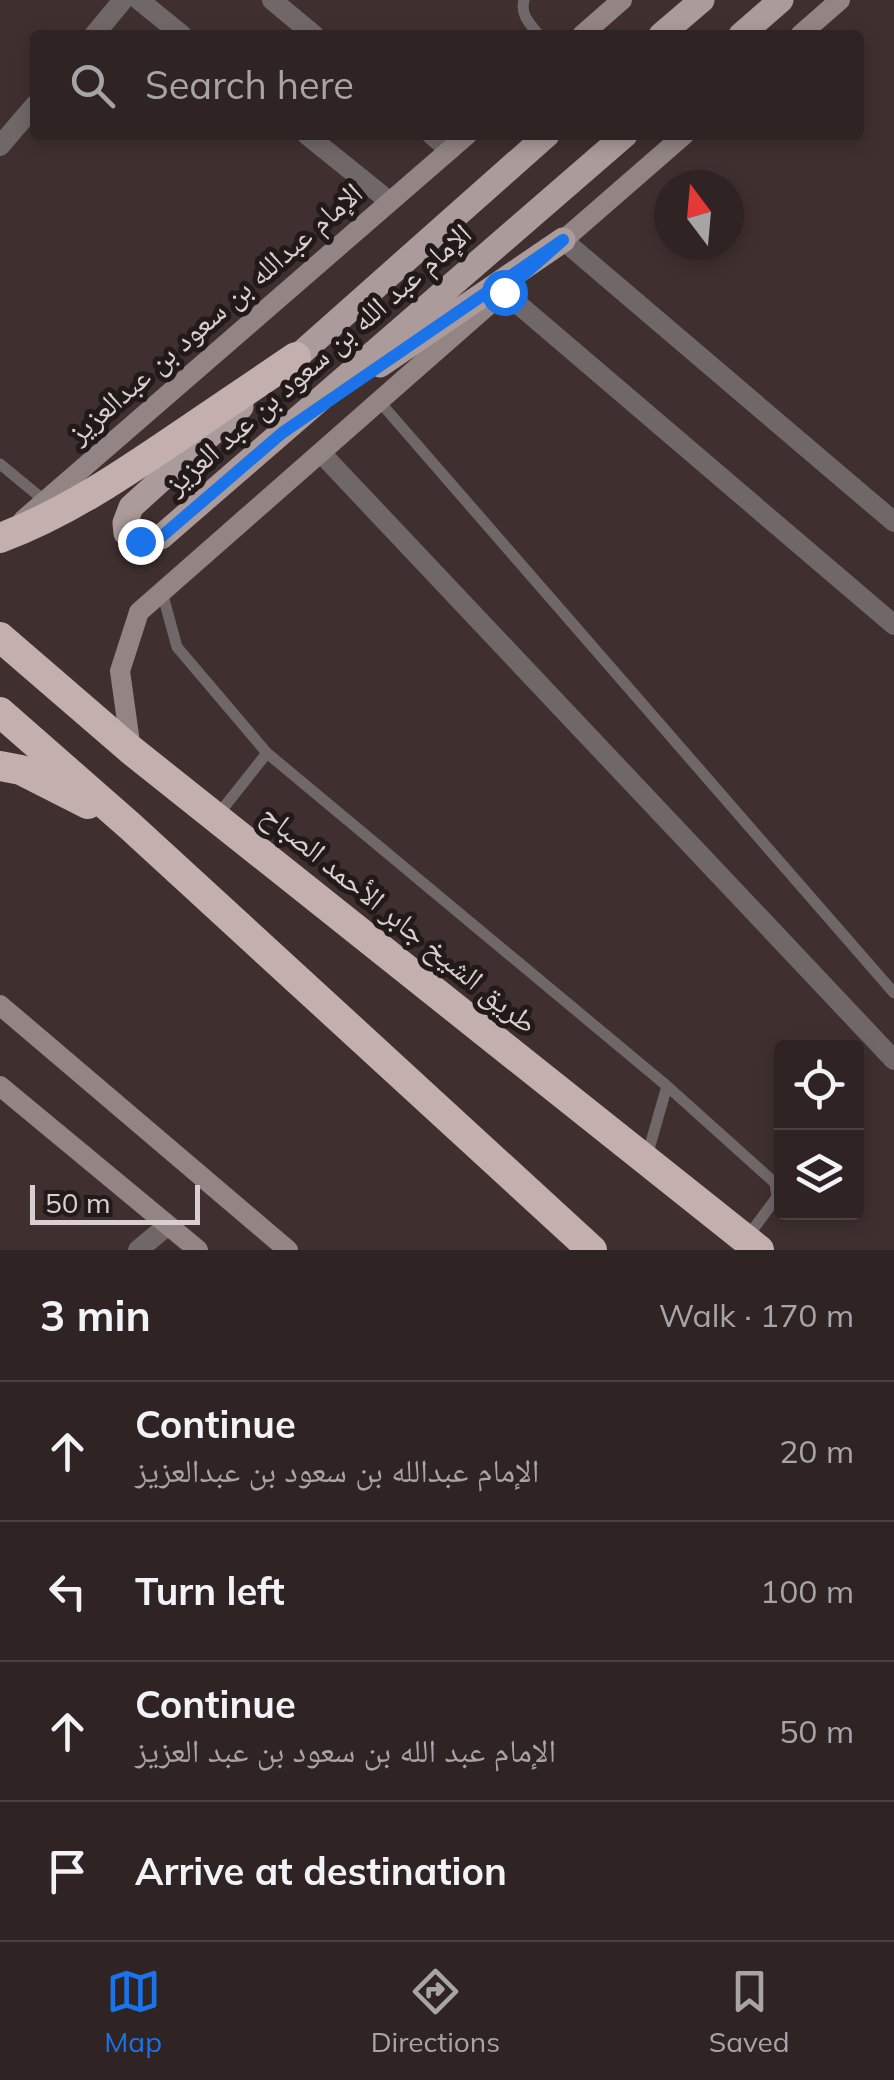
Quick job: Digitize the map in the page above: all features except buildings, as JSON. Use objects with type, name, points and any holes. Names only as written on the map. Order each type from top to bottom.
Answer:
[{"type":"highway","points":[[2,537],[37,524],[86,497],[296,357]]},
{"type":"highway","name":"طريق الشيخ جابر الأحمد الصباح","points":[[0,637],[131,750],[752,1245]]},
{"type":"highway","points":[[0,712],[130,826],[592,1250]]},
{"type":"highway","points":[[0,766],[22,770],[130,826]]},
{"type":"main road","points":[[649,30],[672,0]]},
{"type":"main road","points":[[668,30],[702,0]]},
{"type":"main road","points":[[747,30],[781,0]]},
{"type":"main road","name":"الإمام عبد الله بن سعود بن عبد العزيز","points":[[542,140],[130,508],[126,533],[140,541],[161,537],[619,140]]},
{"type":"main road","points":[[282,433],[563,240]]},
{"type":"street","points":[[98,30],[123,0]]},
{"type":"street","points":[[139,0],[176,30]]},
{"type":"street","points":[[272,0],[308,30]]},
{"type":"street","points":[[588,30],[622,0]]},
{"type":"street","points":[[806,30],[840,0]]},
{"type":"street","points":[[0,146],[30,111]]},
{"type":"street","points":[[312,140],[389,202]]},
{"type":"street","points":[[438,140],[450,150]]},
{"type":"street","name":"الإمام عبدالله بن سعود بن عبدالعزيز","points":[[2,537],[462,140]]},
{"type":"street","points":[[131,750],[120,671],[139,612],[678,140]]},
{"type":"street","points":[[563,240],[894,522]]},
{"type":"street","points":[[504,292],[894,625]]},
{"type":"street","points":[[321,452],[894,1060]]},
{"type":"street","points":[[0,1005],[288,1250]]},
{"type":"street","points":[[0,1086],[198,1250]]},
{"type":"street","points":[[138,1250],[166,1226]]},
{"type":"lane","points":[[524,0],[525,18],[535,30]]},
{"type":"lane","points":[[379,401],[894,993]]},
{"type":"lane","points":[[0,464],[45,501]]},
{"type":"lane","points":[[162,592],[177,647],[267,753],[667,1086],[776,1182],[777,1197],[752,1245]]},
{"type":"lane","points":[[216,817],[267,753]]},
{"type":"lane","points":[[646,1160],[667,1086]]},
{"type":"route","points":[[140,541],[161,537],[282,433],[563,240],[504,292]]}]
